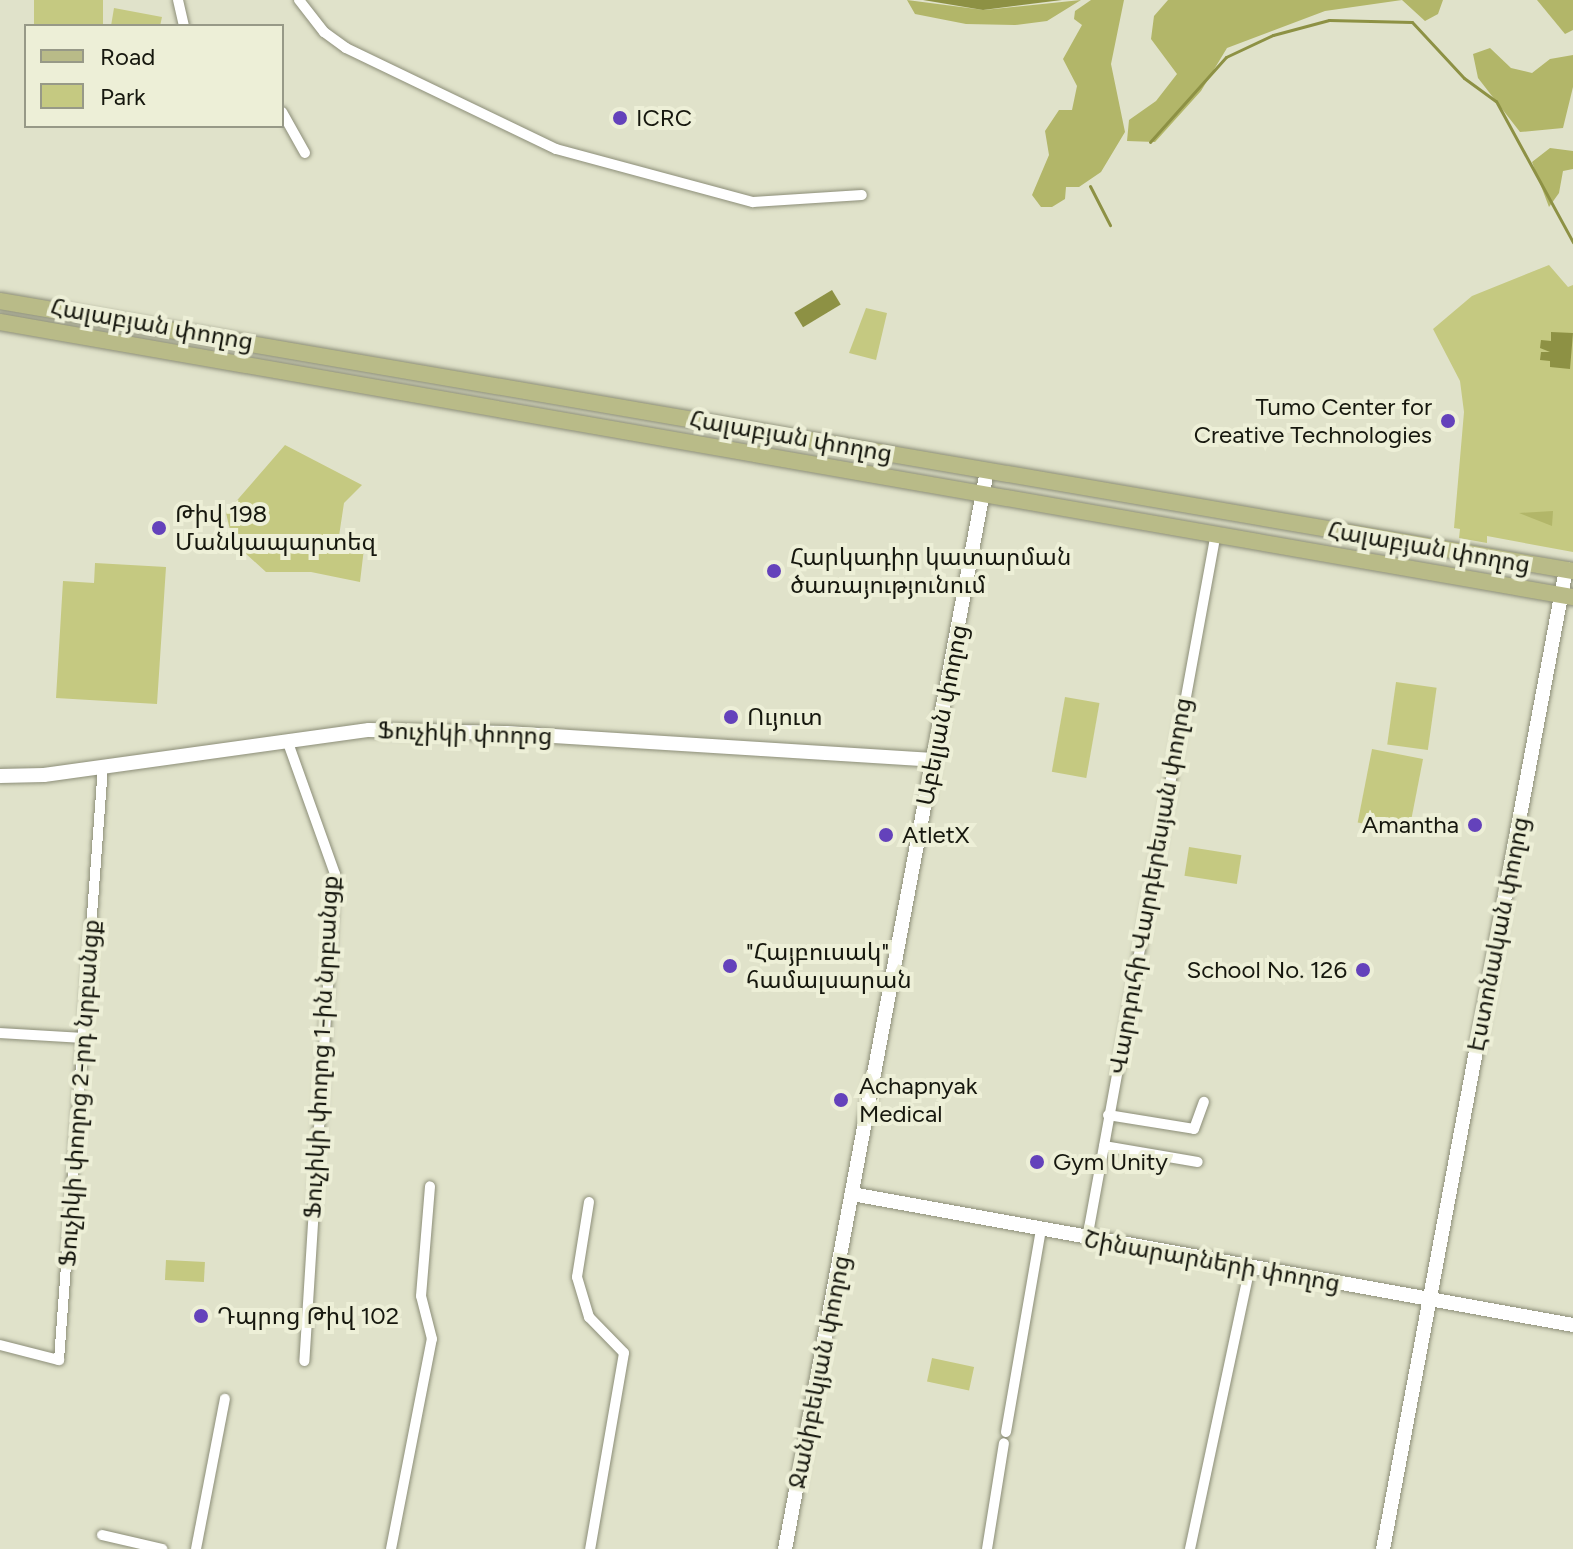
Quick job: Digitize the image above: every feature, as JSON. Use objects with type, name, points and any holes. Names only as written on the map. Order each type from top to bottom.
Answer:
[{"type":"main road","name":"Հալաբյան փողոց","points":[[0,301],[546,397],[1570,570]]},
{"type":"main road","name":"Հալաբյան փողոց","points":[[0,322],[1568,596]]},
{"type":"main road","points":[[543,417],[537,404],[546,397]]},
{"type":"main road","points":[[831,468],[841,459],[836,446]]},
{"type":"street","points":[[178,0],[184,24]]},
{"type":"street","points":[[299,0],[324,32],[346,48],[556,149],[753,202],[862,195]]},
{"type":"street","points":[[284,116],[305,153]]},
{"type":"street","name":"Աբելյան փողոց","points":[[852,1194],[987,471]]},
{"type":"street","name":"Վարդուհի Վարդերեսյան փողոց","points":[[1087,1239],[1216,533]]},
{"type":"street","name":"Էստոնական փողոց","points":[[1383,1549],[1429,1299],[1568,596],[1570,570]]},
{"type":"street","name":"Ֆուչիկի փողոց","points":[[0,776],[103,767],[369,730],[506,733],[933,760]]},
{"type":"street","name":"Ֆուչիկի փողոց 1-ին նրբանցք","points":[[287,740],[335,874],[304,1361]]},
{"type":"street","name":"Ֆուչիկի փողոց 2-րդ նրբանցք","points":[[0,1345],[59,1360],[103,767]]},
{"type":"street","points":[[0,1033],[83,1038]]},
{"type":"street","points":[[1108,1115],[1194,1129],[1204,1102]]},
{"type":"street","points":[[1104,1146],[1198,1162]]},
{"type":"street","points":[[391,1549],[432,1339],[421,1296],[430,1186]]},
{"type":"street","name":"Շինարարների փողոց","points":[[852,1194],[1573,1325]]},
{"type":"street","name":"Ջանիբեկյան փողոց","points":[[785,1549],[852,1194]]},
{"type":"street","points":[[589,1202],[577,1277],[589,1317],[624,1353],[590,1549]]},
{"type":"street","points":[[987,1549],[1041,1230]]},
{"type":"street","points":[[1190,1549],[1250,1267]]},
{"type":"street","points":[[196,1549],[225,1399]]},
{"type":"street","points":[[102,1535],[162,1549]]},
{"type":"green space","points":[[34,0],[103,0],[103,24],[34,24]]},
{"type":"green space","points":[[114,8],[162,17],[160,24],[111,24]]},
{"type":"green space","points":[[1549,265],[1568,287],[1573,285],[1573,552],[1487,536],[1487,543],[1459,538],[1460,529],[1454,528],[1464,412],[1460,381],[1433,329],[1472,296]]},
{"type":"green space","points":[[866,308],[887,313],[876,360],[849,353]]},
{"type":"green space","points":[[285,445],[362,485],[344,503],[339,536],[365,540],[360,582],[311,572],[266,572],[233,542],[226,513]]},
{"type":"green space","points":[[95,563],[166,567],[157,704],[56,698],[63,581],[94,583]]},
{"type":"green space","points":[[1396,682],[1437,688],[1428,750],[1387,744]]},
{"type":"green space","points":[[1065,697],[1099,703],[1086,778],[1052,772]]},
{"type":"green space","points":[[1372,749],[1423,759],[1409,833],[1358,823]]},
{"type":"green space","points":[[1189,847],[1241,855],[1237,884],[1184,876]]},
{"type":"green space","points":[[166,1260],[205,1262],[204,1282],[165,1280]]},
{"type":"green space","points":[[932,1358],[974,1367],[969,1390],[927,1381]]},
{"type":"shaded area","points":[[907,0],[984,10],[1081,0],[1047,21],[1015,25],[966,24],[915,14]]},
{"type":"shaded area","points":[[923,0],[1062,0],[983,10]]},
{"type":"shaded area","points":[[1091,0],[1124,0],[1111,64],[1125,132],[1101,172],[1079,187],[1066,187],[1065,199],[1052,207],[1041,207],[1032,195],[1049,155],[1045,131],[1059,110],[1072,110],[1077,86],[1063,59],[1082,25],[1074,19],[1075,11]]},
{"type":"shaded area","points":[[1168,0],[1402,0],[1325,11],[1227,48],[1201,91],[1155,142],[1127,141],[1129,120],[1156,101],[1177,74],[1151,39],[1154,16]]},
{"type":"shaded area","points":[[1402,0],[1443,0],[1438,14],[1425,21]]},
{"type":"shaded area","points":[[1537,0],[1573,0],[1573,30],[1565,34]]},
{"type":"shaded area","points":[[1490,48],[1511,68],[1532,73],[1550,59],[1573,55],[1573,87],[1563,128],[1520,132],[1478,78],[1473,54]]},
{"type":"shaded area","points":[[1550,148],[1573,151],[1573,169],[1563,171],[1559,193],[1549,207],[1532,162]]},
{"type":"shaded area","points":[[832,290],[841,305],[803,327],[794,313]]},
{"type":"shaded area","points":[[1551,332],[1573,333],[1570,369],[1550,367],[1550,361],[1540,360],[1541,352],[1550,352],[1540,348],[1541,340],[1551,341]]},
{"type":"shaded area","points":[[1553,511],[1552,526],[1519,513]]},
{"type":"waterway","points":[[1150,142],[1226,57],[1273,35],[1329,20],[1412,22],[1464,78],[1496,101],[1573,242]]},
{"type":"waterway","points":[[1090,186],[1110,225]]},
{"type":"place","name":"ICRC","points":[[620,118]]},
{"type":"place","name":"Tumo Center for Creative Technologies","points":[[1448,421]]},
{"type":"place","name":"Թիվ 198 Մանկապարտեզ","points":[[159,528]]},
{"type":"place","name":"Հարկադիր կատարման ծառայությունում","points":[[774,571]]},
{"type":"place","name":"Ույուտ","points":[[731,717]]},
{"type":"place","name":"Amantha","points":[[1475,825]]},
{"type":"place","name":"AtletX","points":[[886,835]]},
{"type":"place","name":"\"Հայբուսակ\" համալսարան","points":[[730,966]]},
{"type":"place","name":"School No. 126","points":[[1363,970]]},
{"type":"place","name":"Achapnyak Medical","points":[[841,1100]]},
{"type":"place","name":"Gym Unity","points":[[1037,1162]]},
{"type":"place","name":"Դպրոց Թիվ 102","points":[[201,1316]]}]
